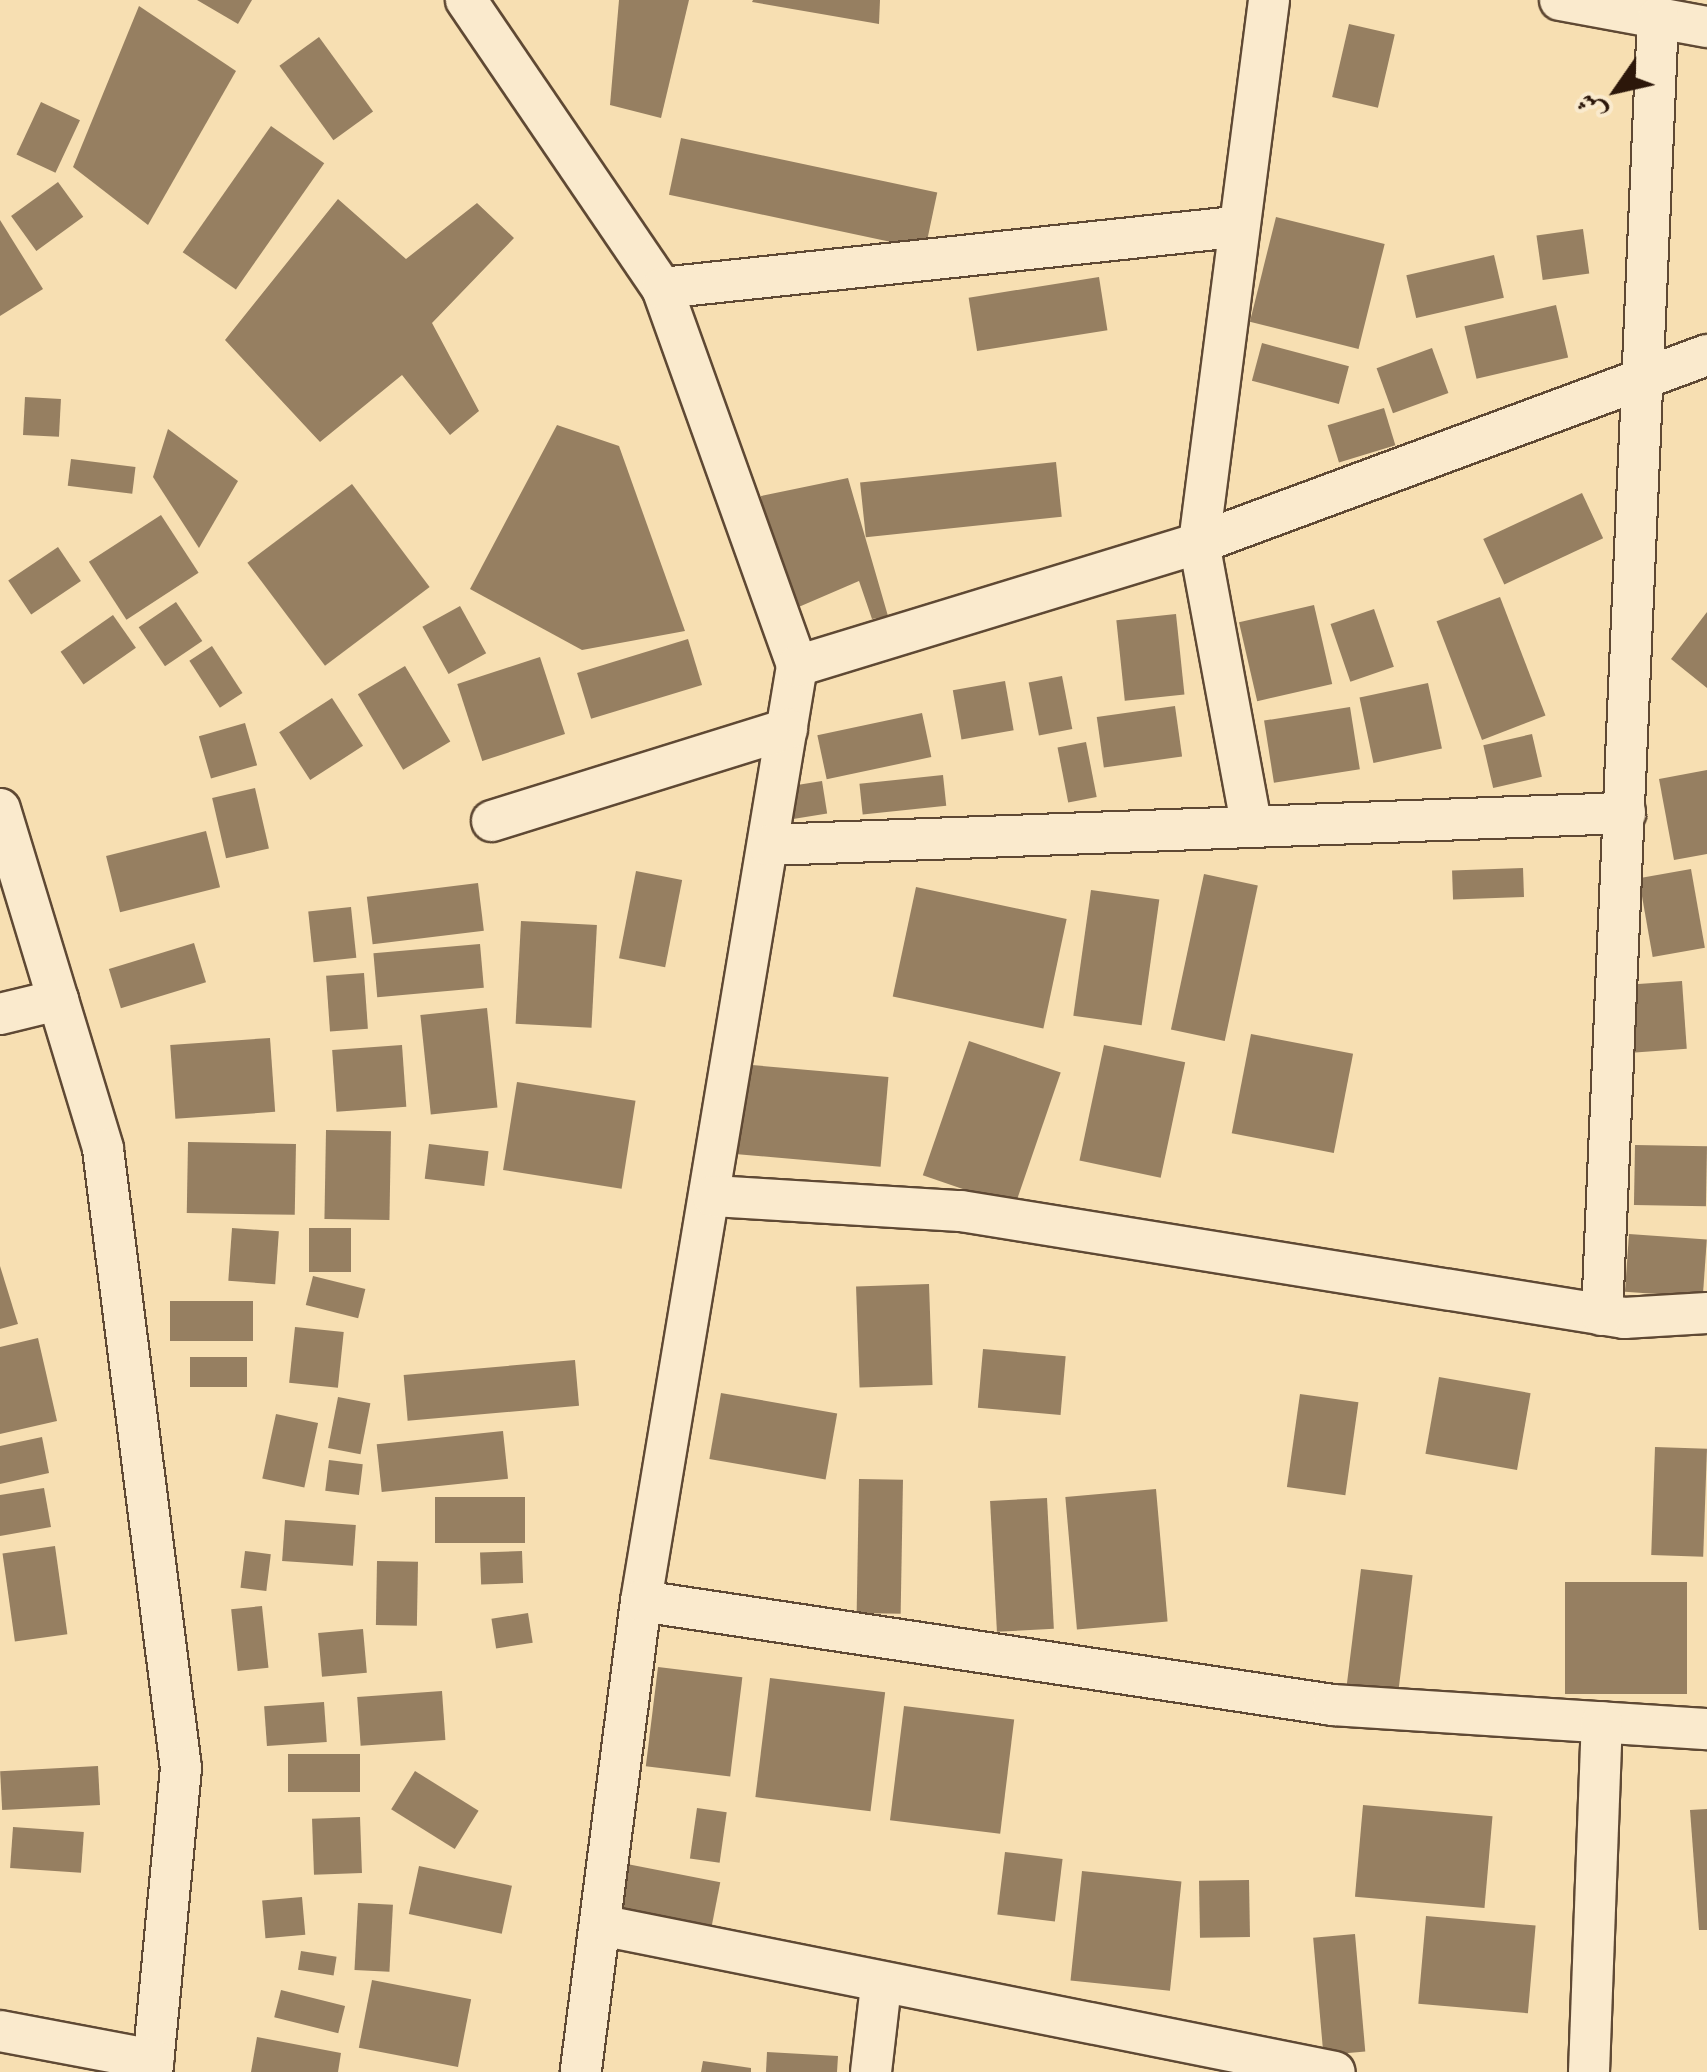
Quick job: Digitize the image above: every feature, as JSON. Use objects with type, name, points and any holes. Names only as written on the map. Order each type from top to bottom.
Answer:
[{"type":"street","points":[[466,0],[662,288],[797,666],[713,1196],[641,1602],[605,1926],[582,2072]]},
{"type":"street","points":[[1251,823],[1199,543],[1235,227],[1269,0]]},
{"type":"street","points":[[1560,0],[1707,27]]},
{"type":"street","points":[[1602,1315],[1658,18]]},
{"type":"street","points":[[662,288],[1235,227]]},
{"type":"street","points":[[797,666],[1199,543],[1707,355]]},
{"type":"street","points":[[492,821],[787,729]]},
{"type":"street","points":[[0,808],[103,1149],[182,1768],[153,2066],[0,2031]]},
{"type":"street","points":[[769,845],[1251,823],[1625,813]]},
{"type":"street","points":[[0,1014],[58,1000]]},
{"type":"street","points":[[713,1196],[961,1212],[1602,1315],[1707,1313]]},
{"type":"street","points":[[641,1602],[1333,1706],[1707,1729]]},
{"type":"street","points":[[1590,2072],[1602,1722]]},
{"type":"street","points":[[605,1926],[881,1985],[1156,2056],[1335,2072]]},
{"type":"street","points":[[871,2072],[881,1985]]},
{"type":"building","points":[[197,0],[252,0],[238,24]]},
{"type":"building","points":[[619,0],[689,0],[661,118],[610,105]]},
{"type":"building","points":[[880,0],[879,24],[752,2]]},
{"type":"building","points":[[139,6],[236,71],[148,225],[73,167]]},
{"type":"building","points":[[1349,24],[1395,35],[1378,108],[1332,97]]},
{"type":"building","points":[[319,37],[373,111],[333,140],[279,66]]},
{"type":"building","points":[[41,102],[80,120],[55,173],[16,155]]},
{"type":"building","points":[[271,126],[324,163],[236,289],[183,252]]},
{"type":"building","points":[[681,138],[937,192],[925,249],[669,195]]},
{"type":"building","points":[[58,182],[83,217],[36,251],[11,216]]},
{"type":"building","points":[[338,199],[406,259],[477,203],[514,238],[432,323],[479,411],[450,435],[402,375],[320,442],[225,340]]},
{"type":"building","points":[[1276,217],[1385,244],[1359,349],[1250,322]]},
{"type":"building","points":[[0,220],[43,289],[0,316]]},
{"type":"building","points":[[1583,229],[1589,274],[1543,280],[1536,236]]},
{"type":"building","points":[[1494,255],[1504,298],[1416,318],[1406,275]]},
{"type":"building","points":[[1099,277],[1107,330],[977,351],[969,298]]},
{"type":"building","points":[[1556,305],[1568,358],[1477,379],[1464,326]]},
{"type":"building","points":[[1262,343],[1349,366],[1339,404],[1252,381]]},
{"type":"building","points":[[1432,348],[1448,393],[1393,413],[1377,368]]},
{"type":"building","points":[[25,397],[61,399],[59,437],[23,435]]},
{"type":"building","points":[[1384,408],[1395,445],[1339,463],[1328,425]]},
{"type":"building","points":[[557,425],[619,446],[685,631],[582,650],[470,589]]},
{"type":"building","points":[[168,429],[238,481],[199,548],[153,477]]},
{"type":"building","points":[[71,459],[136,467],[132,494],[68,486]]},
{"type":"building","points":[[1056,462],[1062,517],[866,537],[860,483]]},
{"type":"building","points":[[848,478],[888,616],[872,619],[859,581],[794,609],[765,562],[761,496]]},
{"type":"building","points":[[352,484],[430,587],[325,666],[247,563]]},
{"type":"building","points":[[1582,493],[1603,538],[1504,584],[1483,539]]},
{"type":"building","points":[[161,515],[199,573],[126,620],[89,562]]},
{"type":"building","points":[[58,547],[81,581],[31,615],[8,581]]},
{"type":"building","points":[[1500,597],[1546,716],[1482,740],[1437,621]]},
{"type":"building","points":[[176,602],[202,641],[165,666],[139,627]]},
{"type":"building","points":[[1314,605],[1332,684],[1257,701],[1239,622]]},
{"type":"building","points":[[460,606],[486,653],[449,674],[422,627]]},
{"type":"building","points":[[1374,609],[1394,667],[1350,682],[1331,624]]},
{"type":"building","points":[[1707,612],[1707,688],[1671,659]]},
{"type":"building","points":[[1176,614],[1184,695],[1125,701],[1116,620]]},
{"type":"building","points":[[113,615],[136,648],[84,684],[61,652]]},
{"type":"building","points":[[688,639],[702,685],[591,719],[577,673]]},
{"type":"building","points":[[212,646],[242,693],[220,708],[189,661]]},
{"type":"building","points":[[540,657],[565,734],[482,761],[457,684]]},
{"type":"building","points":[[405,666],[450,741],[403,770],[358,694]]},
{"type":"building","points":[[1062,676],[1072,729],[1039,735],[1029,682]]},
{"type":"building","points":[[1005,681],[1014,730],[961,739],[953,690]]},
{"type":"building","points":[[1428,683],[1442,749],[1373,763],[1360,698]]},
{"type":"building","points":[[332,698],[363,746],[310,780],[279,732]]},
{"type":"building","points":[[1175,706],[1182,757],[1104,767],[1097,717]]},
{"type":"building","points":[[1350,707],[1360,769],[1274,783],[1264,721]]},
{"type":"building","points":[[922,713],[931,757],[827,779],[817,735]]},
{"type":"building","points":[[245,723],[257,765],[211,779],[199,736]]},
{"type":"building","points":[[1532,734],[1542,777],[1493,788],[1483,745]]},
{"type":"building","points":[[1086,742],[1097,797],[1068,803],[1058,748]]},
{"type":"building","points":[[1707,770],[1707,854],[1674,860],[1659,779]]},
{"type":"building","points":[[943,775],[946,806],[863,815],[859,784]]},
{"type":"building","points":[[822,781],[827,814],[792,819],[786,787]]},
{"type":"building","points":[[255,788],[269,848],[226,858],[212,798]]},
{"type":"building","points":[[206,831],[220,887],[120,912],[106,856]]},
{"type":"building","points":[[1523,868],[1524,897],[1453,899],[1452,870]]},
{"type":"building","points":[[1691,869],[1705,948],[1653,957],[1639,878]]},
{"type":"building","points":[[636,871],[682,880],[665,967],[619,958]]},
{"type":"building","points":[[1204,874],[1258,885],[1225,1041],[1171,1030]]},
{"type":"building","points":[[478,883],[484,931],[373,944],[367,897]]},
{"type":"building","points":[[916,887],[1067,919],[1043,1029],[893,997]]},
{"type":"building","points":[[1091,890],[1159,900],[1142,1025],[1073,1016]]},
{"type":"building","points":[[351,907],[356,958],[314,962],[308,911]]},
{"type":"building","points":[[521,921],[597,925],[592,1028],[516,1024]]},
{"type":"building","points":[[194,943],[206,982],[121,1008],[109,969]]},
{"type":"building","points":[[480,944],[484,988],[377,997],[373,953]]},
{"type":"building","points":[[364,973],[368,1029],[330,1032],[326,976]]},
{"type":"building","points":[[1682,981],[1687,1049],[1625,1053],[1620,985]]},
{"type":"building","points":[[487,1008],[497,1107],[431,1114],[420,1015]]},
{"type":"building","points":[[1251,1034],[1353,1054],[1334,1153],[1232,1133]]},
{"type":"building","points":[[270,1038],[275,1112],[175,1119],[170,1045]]},
{"type":"building","points":[[969,1041],[1061,1073],[1014,1207],[923,1175]]},
{"type":"building","points":[[402,1045],[406,1107],[336,1112],[332,1050]]},
{"type":"building","points":[[1104,1045],[1185,1062],[1161,1178],[1079,1160]]},
{"type":"building","points":[[740,1064],[888,1077],[881,1167],[732,1154]]},
{"type":"building","points":[[517,1082],[636,1101],[622,1189],[503,1170]]},
{"type":"building","points":[[326,1130],[391,1131],[389,1220],[324,1219]]},
{"type":"building","points":[[188,1142],[296,1144],[295,1215],[187,1213]]},
{"type":"building","points":[[429,1144],[489,1151],[484,1186],[425,1179]]},
{"type":"building","points":[[1635,1145],[1707,1146],[1706,1206],[1634,1205]]},
{"type":"building","points":[[232,1228],[279,1231],[275,1284],[228,1281]]},
{"type":"building","points":[[309,1228],[351,1228],[351,1272],[309,1272]]},
{"type":"building","points":[[1629,1234],[1707,1239],[1703,1297],[1625,1292]]},
{"type":"building","points":[[0,1266],[18,1324],[0,1329]]},
{"type":"building","points":[[313,1276],[365,1289],[358,1318],[306,1305]]},
{"type":"building","points":[[929,1284],[933,1385],[860,1387],[856,1287]]},
{"type":"building","points":[[170,1301],[253,1301],[253,1341],[170,1341]]},
{"type":"building","points":[[295,1327],[344,1332],[338,1388],[289,1383]]},
{"type":"building","points":[[38,1338],[57,1421],[0,1434],[0,1347]]},
{"type":"building","points":[[983,1349],[1066,1356],[1061,1415],[978,1408]]},
{"type":"building","points":[[190,1357],[247,1357],[247,1387],[190,1387]]},
{"type":"building","points":[[575,1360],[579,1406],[408,1421],[404,1375]]},
{"type":"building","points":[[1439,1377],[1531,1393],[1517,1470],[1425,1454]]},
{"type":"building","points":[[721,1393],[837,1413],[826,1479],[709,1459]]},
{"type":"building","points":[[1300,1394],[1358,1402],[1345,1495],[1287,1487]]},
{"type":"building","points":[[338,1397],[370,1403],[360,1454],[328,1448]]},
{"type":"building","points":[[276,1414],[318,1423],[304,1487],[262,1479]]},
{"type":"building","points":[[503,1431],[508,1479],[382,1492],[377,1444]]},
{"type":"building","points":[[42,1437],[49,1473],[0,1484],[0,1446]]},
{"type":"building","points":[[1655,1447],[1707,1449],[1703,1557],[1651,1555]]},
{"type":"building","points":[[329,1460],[363,1464],[359,1495],[325,1491]]},
{"type":"building","points":[[859,1479],[903,1480],[901,1614],[857,1613]]},
{"type":"building","points":[[44,1488],[51,1527],[0,1536],[0,1495]]},
{"type":"building","points":[[1156,1489],[1168,1621],[1077,1629],[1065,1497]]},
{"type":"building","points":[[435,1497],[525,1497],[525,1543],[435,1543]]},
{"type":"building","points":[[1047,1498],[1054,1629],[997,1632],[990,1501]]},
{"type":"building","points":[[285,1520],[356,1525],[353,1566],[282,1561]]},
{"type":"building","points":[[55,1546],[67,1634],[15,1642],[3,1553]]},
{"type":"building","points":[[245,1551],[271,1554],[266,1591],[240,1588]]},
{"type":"building","points":[[522,1551],[523,1583],[481,1584],[480,1552]]},
{"type":"building","points":[[377,1561],[418,1562],[417,1626],[376,1625]]},
{"type":"building","points":[[1361,1569],[1413,1575],[1398,1691],[1347,1685]]},
{"type":"building","points":[[1565,1582],[1687,1582],[1687,1694],[1565,1694]]},
{"type":"building","points":[[262,1606],[268,1668],[238,1671],[231,1609]]},
{"type":"building","points":[[528,1613],[533,1643],[496,1648],[491,1619]]},
{"type":"building","points":[[363,1629],[367,1673],[322,1677],[318,1633]]},
{"type":"building","points":[[658,1667],[742,1677],[730,1777],[646,1766]]},
{"type":"building","points":[[770,1678],[885,1692],[871,1811],[755,1797]]},
{"type":"building","points":[[442,1691],[445,1740],[361,1746],[357,1697]]},
{"type":"building","points":[[324,1702],[327,1742],[267,1746],[264,1706]]},
{"type":"building","points":[[904,1706],[1014,1720],[1000,1834],[890,1820]]},
{"type":"building","points":[[288,1754],[360,1754],[360,1792],[288,1792]]},
{"type":"building","points":[[98,1766],[100,1805],[2,1810],[0,1771]]},
{"type":"building","points":[[415,1771],[479,1811],[455,1849],[391,1809]]},
{"type":"building","points":[[1363,1805],[1493,1816],[1484,1908],[1355,1897]]},
{"type":"building","points":[[697,1808],[727,1812],[720,1863],[690,1859]]},
{"type":"building","points":[[1707,1809],[1707,1930],[1699,1930],[1690,1810]]},
{"type":"building","points":[[360,1817],[362,1873],[314,1875],[312,1819]]},
{"type":"building","points":[[13,1827],[84,1832],[81,1873],[10,1868]]},
{"type":"building","points":[[1005,1852],[1063,1859],[1055,1922],[997,1915]]},
{"type":"building","points":[[627,1864],[720,1882],[710,1934],[617,1916]]},
{"type":"building","points":[[419,1866],[512,1886],[502,1934],[409,1914]]},
{"type":"building","points":[[1082,1871],[1181,1881],[1170,1991],[1071,1980]]},
{"type":"building","points":[[1249,1880],[1250,1937],[1200,1938],[1199,1881]]},
{"type":"building","points":[[302,1897],[305,1935],[265,1938],[262,1900]]},
{"type":"building","points":[[358,1903],[393,1905],[389,1972],[354,1970]]},
{"type":"building","points":[[1426,1916],[1536,1926],[1528,2013],[1418,2004]]},
{"type":"building","points":[[1355,1934],[1365,2052],[1323,2055],[1313,1938]]},
{"type":"building","points":[[301,1951],[337,1957],[334,1975],[298,1970]]},
{"type":"building","points":[[372,1980],[471,1999],[458,2067],[359,2048]]},
{"type":"building","points":[[281,1990],[345,2006],[338,2033],[274,2017]]},
{"type":"building","points":[[257,2037],[341,2053],[338,2072],[251,2072]]},
{"type":"building","points":[[767,2052],[838,2056],[837,2072],[766,2072]]},
{"type":"building","points":[[703,2061],[751,2068],[751,2072],[701,2072]]}]
